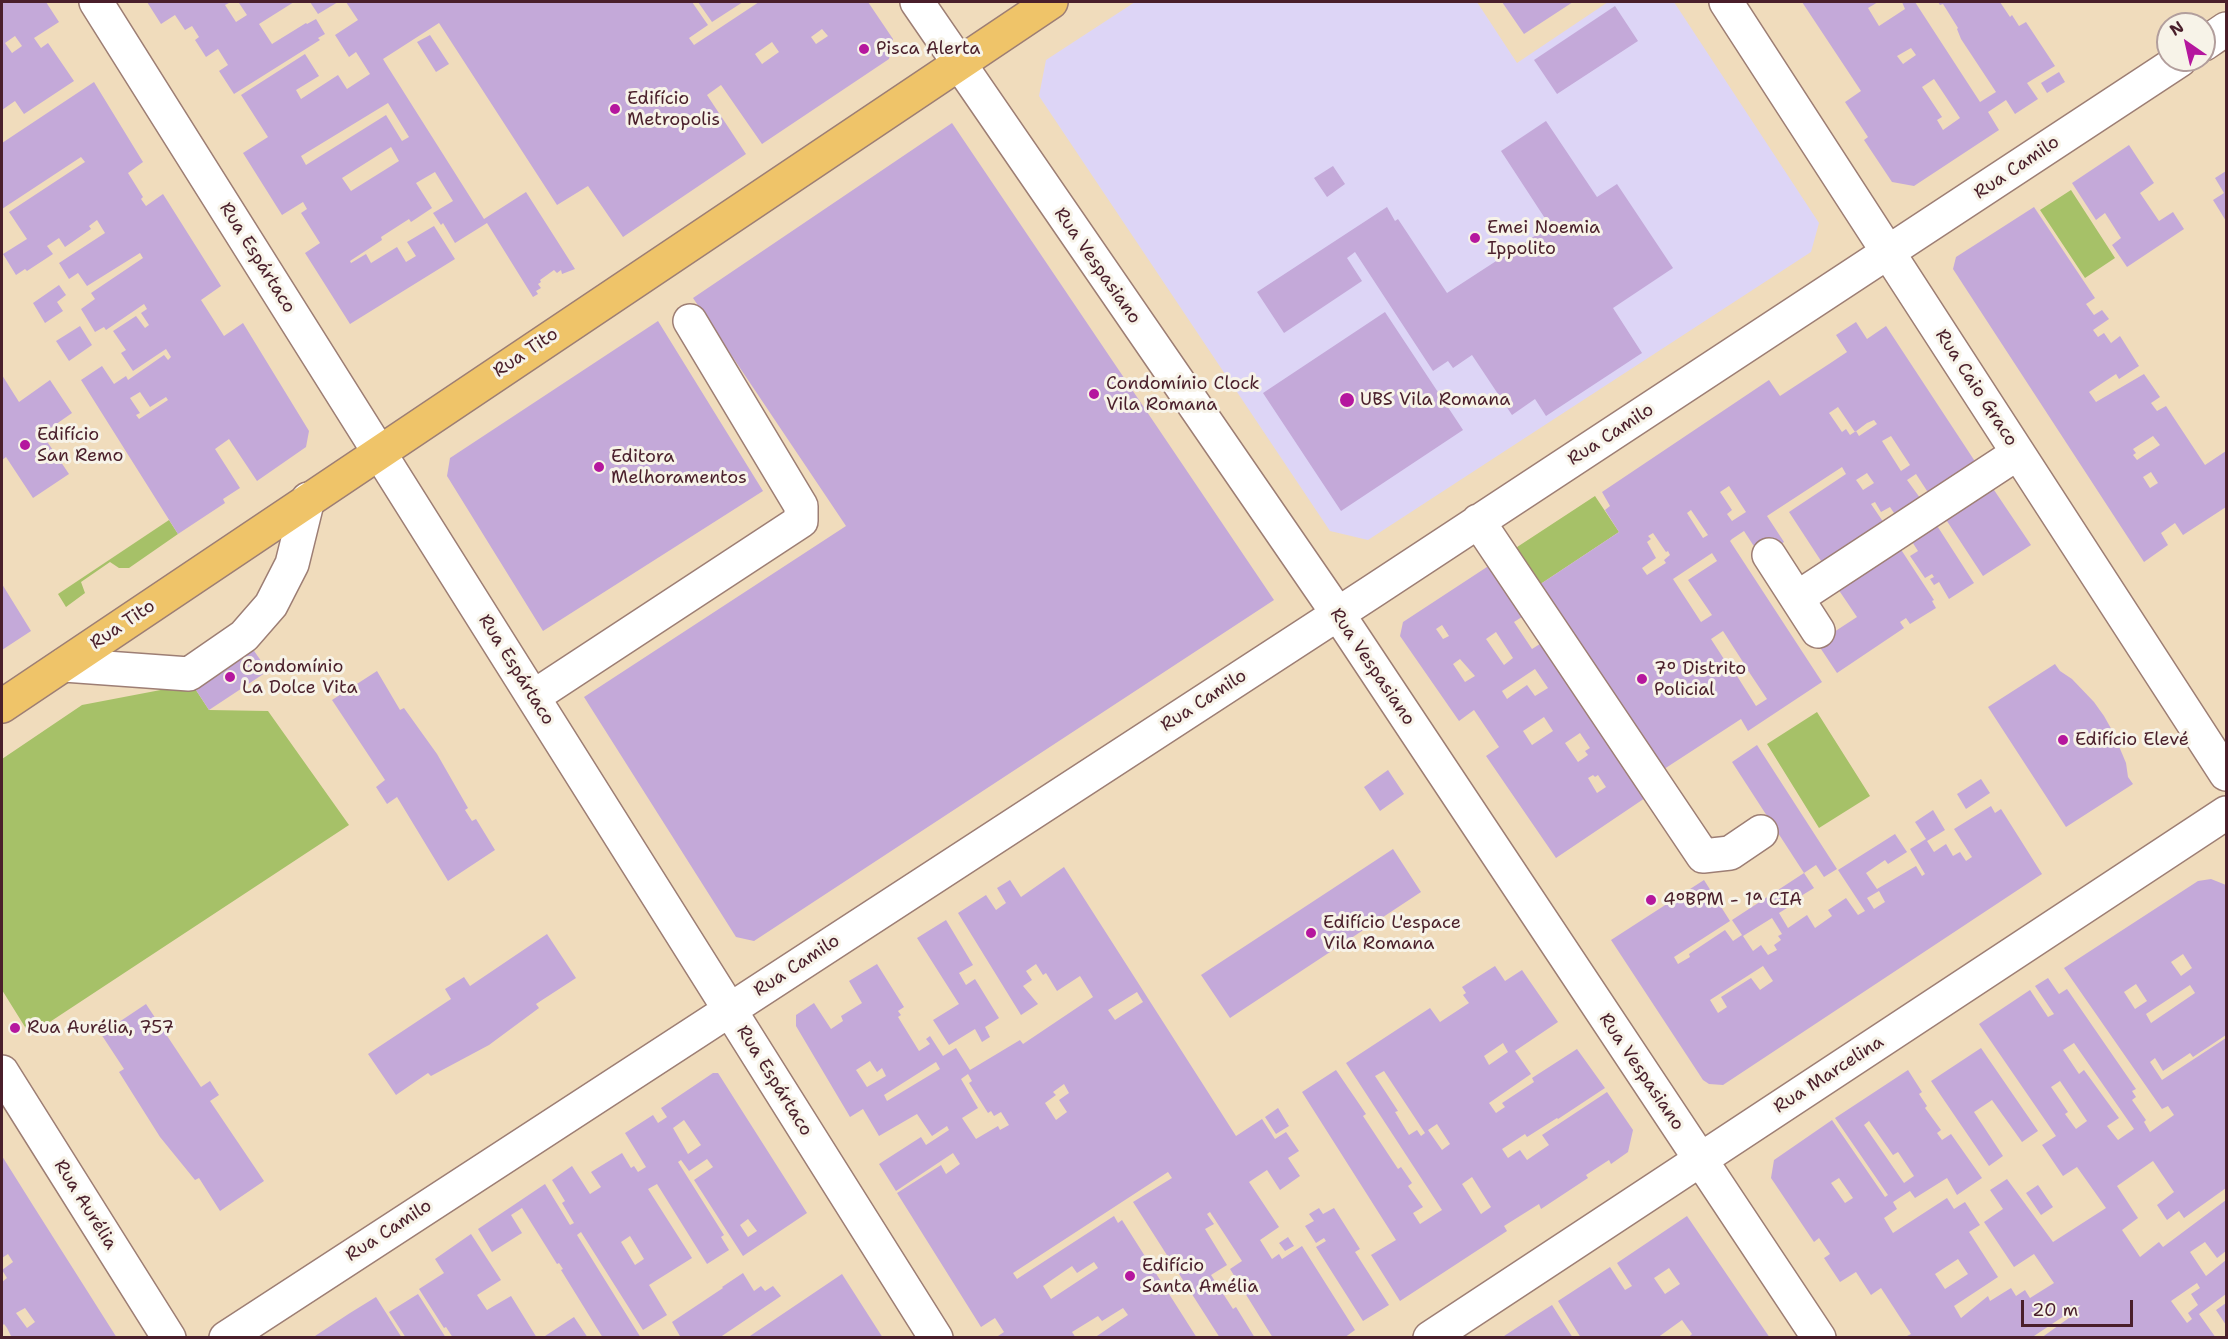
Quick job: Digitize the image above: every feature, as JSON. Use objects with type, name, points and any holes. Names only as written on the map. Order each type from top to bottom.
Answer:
[{"type":"main road","name":"Rua Tito","points":[[2,706],[1051,2]]},
{"type":"street","name":"Rua Espártaco","points":[[96,2],[936,1338]]},
{"type":"street","name":"Rua Vespasiano","points":[[917,2],[1338,614],[1819,1338]]},
{"type":"street","name":"Rua Caio Graco","points":[[1726,2],[2226,774]]},
{"type":"street","name":"Rua Camilo","points":[[226,1338],[1338,614],[2162,72]]},
{"type":"street","points":[[533,697],[801,521],[801,506],[690,321]]},
{"type":"street","points":[[1797,598],[2018,453]]},
{"type":"street","points":[[64,665],[189,674],[244,636],[271,605],[292,564],[308,499]]},
{"type":"street","points":[[1478,521],[1703,856],[1730,853],[1761,832]]},
{"type":"street","points":[[1769,555],[1818,631]]},
{"type":"street","name":"Rua Marcelina","points":[[1430,1338],[2226,813]]},
{"type":"street","name":"Rua Aurélia","points":[[2,1072],[169,1338]]},
{"type":"shaded area","name":"Emei Noemia Ippolito","points":[[1135,2],[1477,2],[1517,63],[1608,2],[1674,2],[1819,223],[1811,252],[1368,540],[1330,531],[1039,96],[1046,60]]},
{"type":"green space","points":[[2071,190],[2115,258],[2085,278],[2040,210]]},
{"type":"green space","points":[[1595,496],[1619,532],[1533,589],[1508,553]]},
{"type":"green space","points":[[169,520],[178,534],[129,568],[119,568],[110,562],[81,582],[85,593],[66,607],[58,594]]},
{"type":"green space","points":[[192,684],[209,710],[268,711],[349,825],[30,1035],[2,990],[2,759],[82,705]]},
{"type":"green space","points":[[1817,712],[1870,796],[1819,828],[1767,744]]},
{"type":"building","points":[[2,2],[46,2],[59,22],[34,38],[41,48],[48,43],[74,81],[24,114],[15,101],[2,110]],"holes":[[[15,36],[22,46],[12,53],[5,43]]]},
{"type":"building","points":[[147,2],[231,2],[225,5],[236,22],[247,15],[239,3],[241,2],[294,2],[259,24],[272,44],[316,19],[325,34],[318,38],[320,40],[234,94],[219,71],[228,65],[218,49],[206,57],[195,40],[199,37],[192,26],[185,30],[175,15],[161,24]]},
{"type":"building","points":[[310,2],[338,2],[318,14]]},
{"type":"building","points":[[346,2],[692,2],[708,25],[689,38],[694,45],[759,2],[868,2],[893,39],[889,59],[762,144],[721,85],[707,95],[746,154],[623,237],[588,186],[557,205],[439,23],[383,59],[484,219],[526,192],[575,269],[562,274],[561,270],[557,273],[554,270],[540,280],[538,284],[541,288],[533,297],[487,223],[455,243],[443,223],[441,225],[433,213],[453,201],[435,172],[416,183],[432,208],[411,222],[409,219],[381,237],[382,240],[350,261],[351,263],[366,254],[371,263],[397,247],[406,262],[416,256],[407,242],[434,226],[455,259],[350,324],[305,253],[320,243],[301,213],[307,209],[303,202],[282,215],[243,153],[268,137],[241,95],[305,54],[319,76],[296,90],[301,99],[338,75],[347,89],[370,74],[356,52],[349,57],[335,35],[358,20]],"holes":[[[822,29],[828,36],[816,44],[811,37]],[[772,42],[779,52],[762,64],[755,54]],[[388,103],[409,137],[402,141],[386,115],[306,165],[301,156]],[[391,147],[399,161],[351,191],[342,178]]]},
{"type":"building","points":[[698,2],[743,2],[712,22]]},
{"type":"building","points":[[1502,2],[1573,2],[1524,34]]},
{"type":"building","points":[[1802,2],[1878,2],[1868,8],[1879,26],[1905,9],[1902,2],[1915,2],[1980,102],[1996,92],[1961,39],[1958,28],[1943,4],[1940,5],[1938,2],[2000,2],[2019,26],[2026,22],[2055,66],[2027,83],[2038,99],[2015,114],[2006,100],[1988,112],[1999,130],[1914,186],[1892,182],[1864,140],[1868,137],[1845,102],[1861,91]],"holes":[[[1911,48],[1916,55],[1903,64],[1897,56]],[[1934,79],[1960,118],[1943,130],[1937,120],[1942,117],[1922,87]]]},
{"type":"building","points":[[1615,6],[1638,41],[1557,94],[1534,60]]},
{"type":"building","points":[[430,35],[449,64],[436,72],[417,42]]},
{"type":"building","points":[[2059,72],[2065,82],[2047,93],[2041,83]]},
{"type":"building","points":[[94,82],[143,162],[128,173],[143,197],[141,199],[146,206],[163,194],[221,286],[201,300],[224,336],[243,323],[309,431],[306,447],[257,481],[229,439],[215,449],[240,488],[223,499],[225,503],[178,534],[81,380],[102,366],[114,384],[126,376],[128,380],[164,355],[168,360],[171,357],[166,349],[133,371],[121,353],[126,350],[113,331],[136,316],[145,328],[149,325],[141,313],[147,309],[144,304],[106,330],[104,327],[95,332],[81,309],[95,299],[91,293],[143,258],[140,253],[87,286],[78,273],[69,279],[59,263],[105,233],[97,220],[89,226],[91,229],[65,247],[59,238],[47,246],[53,254],[27,271],[25,269],[16,275],[3,254],[27,239],[9,212],[85,162],[81,157],[2,209],[2,143]],"holes":[[[140,392],[150,407],[166,397],[168,400],[139,419],[136,415],[140,413],[130,398]]]},
{"type":"building","points":[[1546,121],[1597,197],[1617,184],[1673,268],[1613,308],[1642,353],[1546,416],[1535,399],[1512,415],[1472,355],[1453,368],[1448,361],[1433,371],[1355,252],[1347,258],[1362,281],[1284,333],[1257,292],[1387,207],[1395,221],[1398,219],[1447,293],[1550,226],[1501,151]]},
{"type":"building","points":[[952,123],[1274,600],[754,941],[736,937],[584,697],[846,526],[693,298]]},
{"type":"building","points":[[2129,145],[2154,183],[2140,193],[2159,221],[2173,212],[2184,229],[2127,267],[2112,245],[2121,238],[2105,213],[2096,220],[2072,183]]},
{"type":"building","points":[[1333,166],[1345,184],[1327,197],[1314,178]]},
{"type":"building","points":[[2226,171],[2226,221],[2213,200],[2224,193],[2215,178]]},
{"type":"building","points":[[2034,207],[2095,298],[2086,304],[2094,315],[2102,310],[2109,319],[2093,330],[2098,337],[2104,333],[2111,343],[2120,336],[2139,366],[2119,379],[2116,374],[2089,392],[2096,402],[2144,374],[2160,397],[2151,403],[2157,411],[2166,406],[2205,465],[2226,451],[2226,507],[2183,535],[2175,523],[2161,533],[2168,545],[2144,562],[1953,269],[1956,257]],"holes":[[[2153,436],[2160,445],[2137,460],[2133,455],[2136,453],[2133,449]],[[2151,472],[2158,483],[2150,488],[2143,477]]]},
{"type":"building","points":[[59,285],[66,295],[57,302],[63,311],[45,323],[33,303]]},
{"type":"building","points":[[1385,312],[1463,430],[1341,511],[1263,393]]},
{"type":"building","name":"Editora Melhoramentos","points":[[658,321],[763,491],[543,631],[447,476],[450,458]]},
{"type":"building","points":[[1856,322],[1867,339],[1886,326],[1978,466],[1931,497],[1916,474],[1907,480],[1923,502],[1898,519],[1890,507],[1881,512],[1875,502],[1871,504],[1886,526],[1825,567],[1789,512],[1846,474],[1842,467],[1767,516],[1784,542],[1761,557],[1744,531],[1732,539],[1730,541],[1822,682],[1748,731],[1741,719],[1658,773],[1533,589],[1619,532],[1605,510],[1610,506],[1602,492],[1769,380],[1780,396],[1847,352],[1836,335]],"holes":[[[1838,407],[1855,432],[1850,435],[1846,429],[1842,432],[1829,413]],[[1874,420],[1877,424],[1859,436],[1856,431]],[[1891,436],[1910,465],[1901,471],[1882,441]],[[1867,473],[1874,483],[1863,490],[1856,480]],[[1729,486],[1746,512],[1732,521],[1727,514],[1732,510],[1720,492]],[[1691,510],[1708,535],[1703,538],[1687,513]],[[1653,533],[1670,555],[1664,560],[1666,563],[1647,575],[1642,568],[1656,558],[1647,542],[1651,539],[1648,536]],[[1712,553],[1717,561],[1688,580],[1712,615],[1701,622],[1673,579]],[[1723,631],[1743,662],[1731,670],[1711,639]],[[1747,669],[1767,699],[1756,706],[1737,676]]]},
{"type":"building","points":[[80,326],[92,345],[69,361],[56,341]]},
{"type":"building","name":"Edifício San Remo","points":[[2,375],[19,402],[50,380],[72,413],[42,434],[69,474],[33,498],[6,457],[2,460]]},
{"type":"building","points":[[1990,484],[2031,545],[1983,576],[1943,515]]},
{"type":"building","points":[[1934,521],[1974,583],[1949,599],[1939,582],[1934,585],[1930,579],[1934,577],[1932,574],[1925,578],[1910,556],[1918,551],[1909,537]]},
{"type":"building","points":[[1898,545],[1934,600],[1932,601],[1936,608],[1910,624],[1906,618],[1900,622],[1904,628],[1837,673],[1817,643],[1857,617],[1836,586]]},
{"type":"building","points":[[1490,565],[1525,615],[1514,622],[1532,649],[1543,642],[1648,796],[1556,858],[1486,756],[1499,747],[1474,710],[1459,721],[1400,636],[1403,622]],"holes":[[[1442,625],[1449,636],[1443,639],[1436,629]],[[1496,632],[1513,658],[1504,665],[1486,639]],[[1460,659],[1475,676],[1465,682],[1453,664]],[[1535,669],[1548,688],[1535,696],[1527,685],[1507,699],[1502,691]],[[1544,717],[1553,731],[1532,745],[1523,731]],[[1580,733],[1590,748],[1585,751],[1588,755],[1578,762],[1565,743]],[[1593,775],[1595,777],[1598,775],[1606,787],[1597,793],[1588,778]]]},
{"type":"building","points":[[2,584],[31,631],[2,650]]},
{"type":"building","name":"Condomínio La Dolce Vita","points":[[250,645],[268,671],[209,710],[192,684]]},
{"type":"building","name":"Edifício Elevé","points":[[2055,664],[2094,702],[2104,716],[2113,732],[2126,763],[2128,777],[2133,784],[2066,827],[1988,707]]},
{"type":"building","points":[[377,671],[400,710],[404,708],[437,754],[468,808],[465,810],[472,821],[476,819],[495,850],[448,881],[397,797],[387,804],[376,787],[385,780],[332,700]]},
{"type":"building","points":[[1757,745],[1837,869],[1824,877],[1816,865],[1804,873],[1732,762]]},
{"type":"building","points":[[1388,770],[1404,794],[1380,811],[1364,787]]},
{"type":"building","points":[[1981,779],[1990,793],[1966,809],[1957,794]]},
{"type":"building","points":[[1991,806],[1995,813],[2001,809],[2042,874],[1723,1085],[1709,1084],[1703,1080],[1611,940],[1704,880],[1730,921],[1674,957],[1678,964],[1725,930],[1733,941],[1742,935],[1732,920],[1804,873],[1814,888],[1779,913],[1788,928],[1807,915],[1815,928],[1832,916],[1828,910],[1846,898],[1858,915],[1865,911],[1838,870],[1895,834],[1907,852],[1888,864],[1885,860],[1866,873],[1877,889],[1916,866],[1922,876],[1925,874],[1910,849],[1926,839],[1915,822],[1933,810],[1945,830],[1927,841],[1934,852],[1946,844],[1953,856],[1960,852],[1966,861],[1972,857],[1954,829]],"holes":[[[1879,891],[1885,902],[1874,909],[1867,898]],[[1772,918],[1782,934],[1778,936],[1781,940],[1774,945],[1777,950],[1768,955],[1761,945],[1753,951],[1743,936]],[[1763,966],[1773,981],[1760,990],[1751,978],[1721,997],[1727,1007],[1718,1013],[1710,1000]]]},
{"type":"building","name":"Edifício L'espace Vila Romana","points":[[1393,849],[1421,892],[1230,1018],[1201,975]]},
{"type":"building","points":[[1064,867],[1236,1136],[1262,1119],[1275,1139],[1286,1132],[1299,1151],[1288,1158],[1300,1176],[1280,1190],[1267,1170],[1249,1182],[1279,1227],[1260,1240],[1272,1259],[1279,1254],[1282,1259],[1302,1246],[1355,1330],[1344,1338],[1273,1338],[1230,1269],[1242,1261],[1210,1212],[1207,1214],[1214,1224],[1205,1229],[1227,1265],[1211,1275],[1233,1309],[1236,1307],[1255,1338],[1220,1338],[1133,1202],[1172,1178],[1168,1172],[1013,1273],[1017,1279],[1114,1216],[1118,1223],[1122,1220],[1197,1338],[1094,1338],[1128,1315],[1123,1308],[1102,1321],[1098,1316],[1072,1332],[1076,1338],[995,1338],[1004,1332],[995,1318],[981,1327],[897,1193],[941,1165],[946,1174],[960,1164],[953,1153],[896,1191],[879,1164],[921,1137],[926,1145],[949,1130],[947,1126],[932,1136],[917,1114],[879,1136],[863,1109],[850,1117],[796,1026],[796,1015],[814,1003],[831,1029],[843,1021],[841,1016],[862,1003],[849,981],[877,964],[904,1007],[898,1011],[901,1015],[898,1017],[919,1051],[930,1044],[926,1039],[930,1036],[943,1056],[956,1048],[970,1070],[1020,1040],[1023,1044],[1093,997],[1080,976],[1057,991],[1046,973],[1043,975],[1036,964],[1026,971],[1032,980],[1023,986],[1038,1004],[1021,1015],[958,913],[986,895],[996,910],[1006,903],[997,888],[1010,880],[1021,897]],"holes":[[[1137,992],[1143,1002],[1115,1020],[1108,1010]],[[870,1061],[877,1072],[882,1068],[886,1076],[867,1087],[856,1070]],[[936,1062],[940,1069],[887,1101],[884,1095]],[[968,1074],[972,1081],[969,1083],[988,1113],[991,1111],[994,1116],[1001,1112],[1009,1125],[1000,1130],[998,1126],[976,1139],[962,1118],[978,1108],[961,1079]],[[1064,1084],[1069,1093],[1059,1100],[1067,1112],[1056,1120],[1045,1103],[1056,1095],[1053,1092]],[[1094,1262],[1098,1268],[1051,1299],[1043,1286],[1072,1266],[1077,1273]]]},
{"type":"building","points":[[2211,879],[2226,885],[2226,1035],[2193,1057],[2190,1053],[2163,1071],[2155,1058],[2150,1062],[2162,1080],[2226,1038],[2226,1188],[2184,1218],[2179,1211],[2167,1220],[2157,1205],[2174,1192],[2153,1161],[2117,1186],[2138,1218],[2122,1230],[2140,1257],[2159,1242],[2163,1247],[2226,1200],[2226,1251],[2217,1258],[2205,1242],[2190,1252],[2206,1276],[2226,1260],[2226,1294],[2199,1314],[2216,1338],[2041,1338],[2073,1315],[2073,1310],[2031,1338],[1908,1338],[1907,1336],[1911,1334],[1881,1288],[1871,1295],[1856,1272],[1840,1282],[1824,1258],[1830,1254],[1819,1238],[1814,1242],[1771,1178],[1774,1160],[1832,1120],[1885,1197],[1888,1195],[1835,1118],[1908,1070],[1922,1092],[1919,1094],[1927,1106],[1925,1108],[1941,1130],[1937,1133],[1942,1140],[1951,1134],[1982,1178],[1957,1195],[1947,1178],[1915,1198],[1910,1191],[1893,1202],[1897,1209],[1884,1218],[1893,1233],[1947,1198],[1954,1209],[1965,1202],[1980,1225],[1969,1232],[1998,1277],[1954,1306],[1961,1318],[1988,1296],[1990,1301],[2011,1288],[2016,1296],[2025,1290],[2030,1298],[2054,1283],[2034,1254],[2014,1267],[1984,1222],[2003,1209],[1990,1190],[2007,1179],[2053,1242],[2106,1208],[2077,1167],[2063,1176],[2042,1145],[2056,1136],[1979,1024],[2030,990],[2048,1017],[2054,1014],[2035,986],[2048,978],[2059,994],[2067,989],[2136,1089],[2132,1091],[2136,1097],[2132,1100],[2146,1120],[2144,1122],[2150,1132],[2174,1115],[2168,1106],[2162,1109],[2064,968],[2198,881]],"holes":[[[2183,954],[2192,968],[2181,976],[2171,962]],[[2136,984],[2147,1001],[2135,1009],[2124,992]],[[2190,985],[2195,993],[2151,1023],[2146,1014]],[[2074,1043],[2134,1129],[2118,1140],[2107,1126],[2119,1118],[2084,1070],[2079,1074],[2063,1050]],[[2060,1081],[2087,1121],[2076,1129],[2065,1114],[2068,1112],[2051,1087]],[[1869,1121],[1893,1155],[1898,1152],[1914,1176],[1904,1183],[1864,1125]],[[1839,1178],[1853,1198],[1845,1203],[1831,1183]],[[1958,1259],[1968,1274],[1945,1289],[1935,1274]],[[2197,1283],[2200,1288],[2191,1294],[2198,1305],[2188,1313],[2192,1319],[2187,1323],[2171,1301]]]},
{"type":"building","points":[[946,920],[973,965],[959,973],[966,985],[975,979],[999,1018],[985,1027],[990,1037],[982,1042],[975,1029],[949,1045],[933,1020],[959,1004],[917,938]]},
{"type":"building","points":[[547,934],[576,978],[536,1004],[539,1008],[489,1045],[431,1076],[428,1073],[396,1095],[368,1054],[451,999],[445,989],[464,977],[470,986]]},
{"type":"building","points":[[1495,966],[1505,981],[1522,970],[1558,1022],[1515,1051],[1531,1074],[1489,1103],[1496,1113],[1505,1107],[1502,1103],[1534,1082],[1532,1078],[1577,1049],[1605,1088],[1558,1119],[1527,1137],[1525,1134],[1502,1149],[1508,1158],[1520,1150],[1527,1160],[1549,1145],[1542,1135],[1607,1092],[1633,1130],[1628,1152],[1611,1164],[1609,1160],[1586,1175],[1588,1178],[1541,1209],[1539,1204],[1504,1226],[1507,1231],[1400,1301],[1371,1255],[1396,1240],[1302,1092],[1336,1070],[1366,1114],[1363,1116],[1398,1169],[1401,1167],[1412,1183],[1408,1186],[1423,1207],[1413,1213],[1420,1224],[1442,1210],[1346,1063],[1430,1008],[1440,1022],[1469,1003],[1463,995],[1466,993],[1462,987]],"holes":[[[1503,1043],[1508,1052],[1489,1065],[1484,1056]],[[1384,1071],[1425,1133],[1421,1136],[1417,1130],[1409,1135],[1395,1112],[1398,1111],[1375,1076]],[[1437,1124],[1450,1144],[1442,1150],[1428,1130]],[[1472,1177],[1491,1207],[1481,1214],[1462,1184]]]},
{"type":"building","points":[[146,1004],[201,1087],[210,1081],[219,1095],[210,1101],[264,1181],[220,1211],[199,1178],[195,1180],[160,1137],[119,1072],[124,1069],[101,1034]]},
{"type":"building","points":[[1981,1048],[2038,1131],[2022,1142],[1992,1100],[1974,1112],[2003,1156],[1989,1166],[1931,1081]]},
{"type":"building","points":[[713,1073],[718,1073],[807,1213],[743,1256],[694,1180],[713,1167],[707,1159],[689,1171],[681,1160],[678,1162],[724,1235],[721,1237],[729,1250],[707,1264],[657,1184],[648,1189],[692,1258],[649,1285],[667,1315],[643,1330],[581,1232],[577,1235],[641,1338],[603,1338],[561,1270],[563,1269],[559,1263],[557,1264],[522,1208],[511,1215],[522,1233],[492,1252],[478,1229],[545,1184],[570,1225],[574,1223],[562,1203],[565,1201],[552,1180],[572,1166],[590,1194],[601,1187],[591,1172],[622,1153],[631,1168],[634,1166],[638,1172],[646,1167],[625,1133],[653,1115],[658,1123],[667,1117],[661,1108]],"holes":[[[684,1120],[701,1145],[688,1154],[673,1128]],[[748,1219],[757,1231],[748,1237],[740,1225]],[[630,1236],[644,1259],[635,1265],[621,1242]]]},
{"type":"building","points":[[1278,1108],[1289,1126],[1276,1134],[1265,1117]]},
{"type":"building","points":[[2,1156],[117,1338],[8,1338],[11,1336],[7,1328],[4,1324],[2,1326],[2,1282],[7,1278],[2,1270],[13,1262],[8,1254],[2,1258]],"holes":[[[25,1308],[35,1322],[27,1328],[16,1313]]]},
{"type":"building","points":[[2038,1185],[2053,1207],[2041,1215],[2026,1193]]},
{"type":"building","points":[[1319,1208],[1323,1214],[1334,1208],[1360,1249],[1355,1252],[1389,1305],[1363,1321],[1316,1247],[1326,1241],[1324,1238],[1316,1243],[1305,1226],[1314,1221],[1309,1214]]},
{"type":"building","points":[[1687,1216],[1770,1338],[1688,1338],[1692,1334],[1682,1320],[1657,1338],[1581,1338],[1558,1301],[1610,1267],[1625,1290],[1632,1286],[1617,1263]],"holes":[[[1669,1268],[1680,1284],[1665,1294],[1654,1278]]]},
{"type":"building","points":[[471,1234],[501,1280],[477,1295],[487,1310],[511,1296],[537,1338],[453,1338],[419,1289],[444,1273],[435,1259]]},
{"type":"building","points":[[1288,1237],[1294,1246],[1285,1251],[1279,1243]]},
{"type":"building","points":[[743,1273],[754,1291],[761,1286],[765,1291],[773,1286],[781,1296],[719,1338],[681,1338],[672,1322]]},
{"type":"building","points":[[842,1274],[883,1338],[747,1338]]},
{"type":"building","points":[[418,1294],[446,1338],[406,1338],[389,1312]]},
{"type":"building","points":[[376,1297],[402,1338],[312,1338],[350,1313]]},
{"type":"building","points":[[2226,1303],[2226,1325],[2216,1310]]},
{"type":"building","points":[[1552,1305],[1573,1338],[1501,1338],[1530,1319]]},
{"type":"building","points":[[574,1317],[588,1338],[542,1338]]},
{"type":"place","name":"Pisca Alerta","points":[[864,49]]},
{"type":"place","name":"Edifício Metropolis","points":[[615,109]]},
{"type":"place","name":"Emei Noemia Ippolito","points":[[1475,238]]},
{"type":"place","name":"Condomínio Clock Vila Romana","points":[[1094,394]]},
{"type":"place","name":"UBS Vila Romana","points":[[1347,400]]},
{"type":"place","name":"Edifício San Remo","points":[[25,445]]},
{"type":"place","name":"Editora Melhoramentos","points":[[599,467]]},
{"type":"place","name":"Condomínio La Dolce Vita","points":[[230,677]]},
{"type":"place","name":"7º Distrito Policial","points":[[1642,679]]},
{"type":"place","name":"Edifício Elevé","points":[[2063,740]]},
{"type":"place","name":"4ºBPM - 1ª CIA","points":[[1651,900]]},
{"type":"place","name":"Edifício L'espace Vila Romana","points":[[1311,933]]},
{"type":"place","name":"Rua Aurélia, 757","points":[[15,1028]]},
{"type":"place","name":"Edifício Santa Amélia","points":[[1130,1276]]}]
